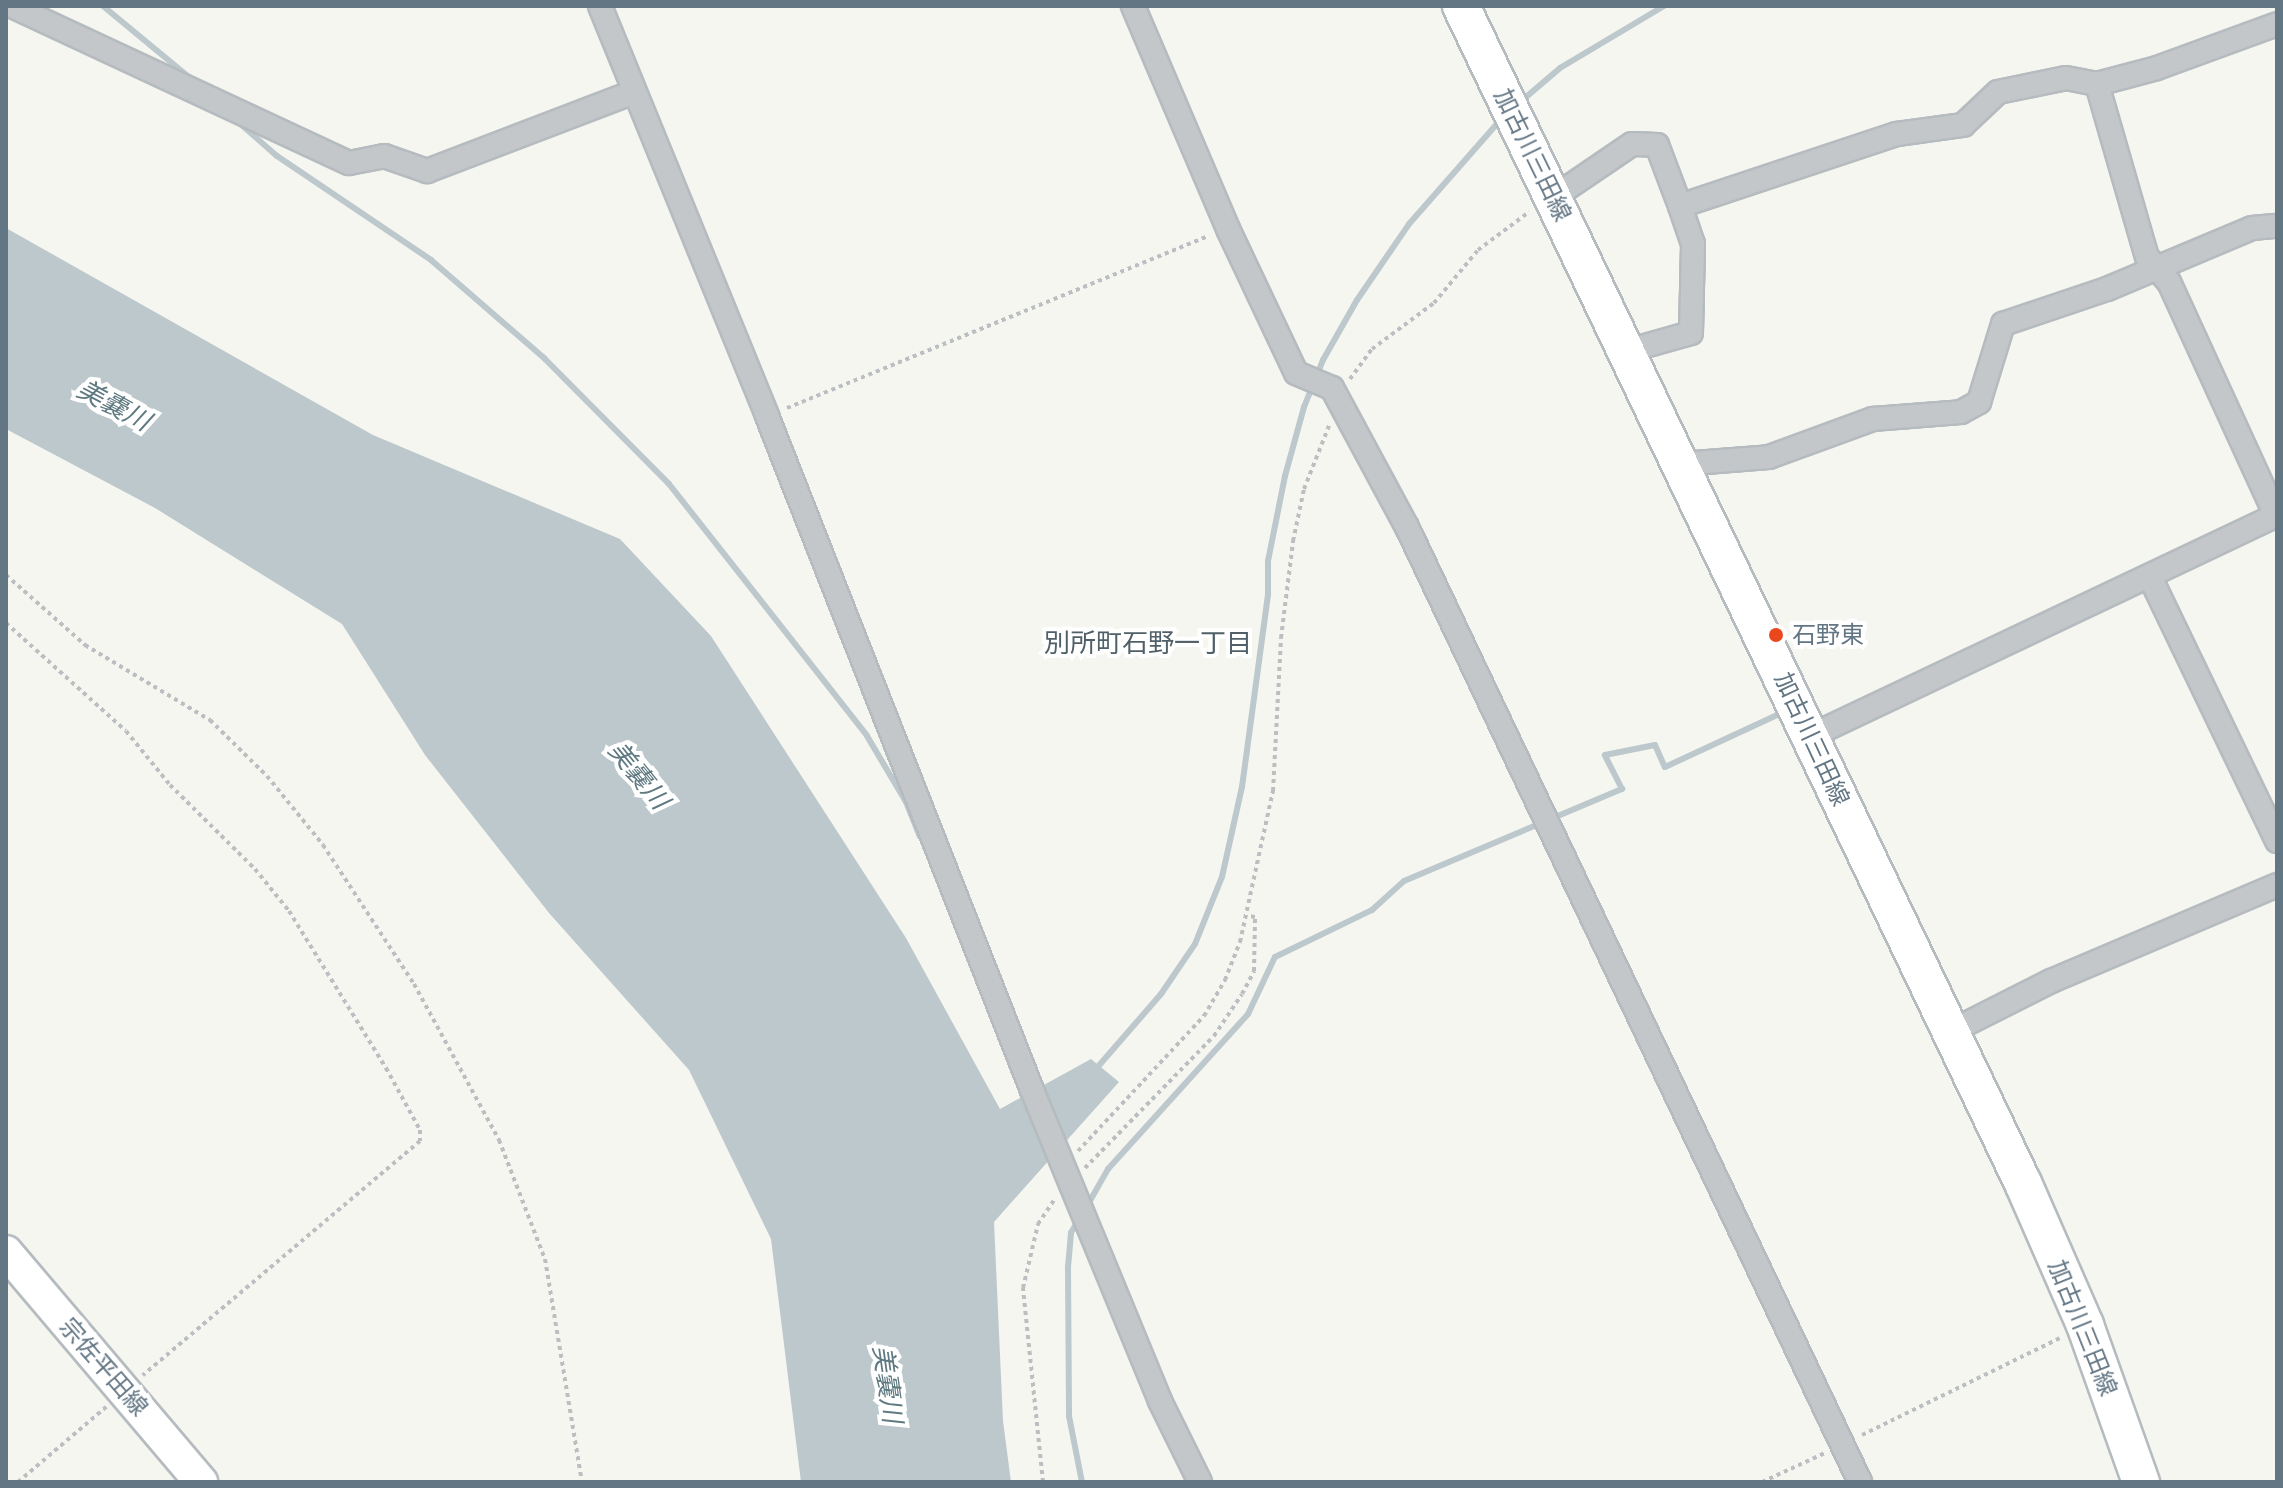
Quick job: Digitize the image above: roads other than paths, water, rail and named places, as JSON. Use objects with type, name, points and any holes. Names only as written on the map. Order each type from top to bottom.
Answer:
[{"type":"main road","name":"加古川三田線","points":[[1461,6],[2023,1183],[2085,1325],[2141,1482]]},
{"type":"main road","name":"宗佐平田線","points":[[6,1252],[201,1482]]},
{"type":"street","points":[[12,6],[349,163],[384,156],[427,171],[634,92]]},
{"type":"street","points":[[600,6],[767,416],[1032,1090],[1066,1166],[1160,1401],[1200,1482]]},
{"type":"street","points":[[1133,6],[1228,229],[1296,373],[1339,399],[1407,527],[1860,1482]]},
{"type":"street","points":[[1680,206],[1897,134],[1963,125],[1998,92],[2066,78],[2097,84],[2157,68],[2277,24]]},
{"type":"street","points":[[1811,736],[2277,516],[2169,282],[2147,257],[2097,84]]},
{"type":"street","points":[[1554,197],[1632,144],[1657,145],[1693,244],[1691,333],[1627,351]]},
{"type":"street","points":[[1681,464],[1769,457],[1873,419],[1961,412],[1979,402],[2003,324],[2158,268],[2252,228],[2277,226]]},
{"type":"street","points":[[2150,577],[2277,841]]},
{"type":"street","points":[[1950,1032],[2051,981],[2277,885]]},
{"type":"water","name":"美嚢川","points":[[6,228],[373,435],[620,539],[711,636],[906,938],[1000,1109],[1091,1059],[1119,1082],[994,1222],[1003,1421],[1011,1482],[801,1482],[771,1239],[689,1070],[549,913],[425,755],[342,624],[155,508],[6,429]]},
{"type":"waterway","points":[[103,6],[190,78]]},
{"type":"waterway","points":[[1519,103],[1560,68],[1664,6]]},
{"type":"waterway","points":[[1095,1070],[1161,994],[1195,944],[1222,877],[1242,787],[1268,594],[1268,561],[1285,476],[1304,407],[1323,360],[1357,300],[1409,224],[1502,118]]},
{"type":"waterway","points":[[237,121],[277,156],[431,260],[544,358],[669,484],[867,736],[906,802],[920,836]]},
{"type":"waterway","points":[[1087,1206],[1108,1169],[1248,1014],[1275,957],[1372,910],[1404,881],[1622,789],[1605,755],[1655,745],[1665,767],[1777,715]]},
{"type":"waterway","points":[[1079,1219],[1071,1233],[1068,1267],[1069,1416],[1082,1482]]},
{"type":"place","name":"石野東","points":[[1776,635]]},
{"type":"district","name":"別所町石野一丁目","points":[[1148,643]]}]
